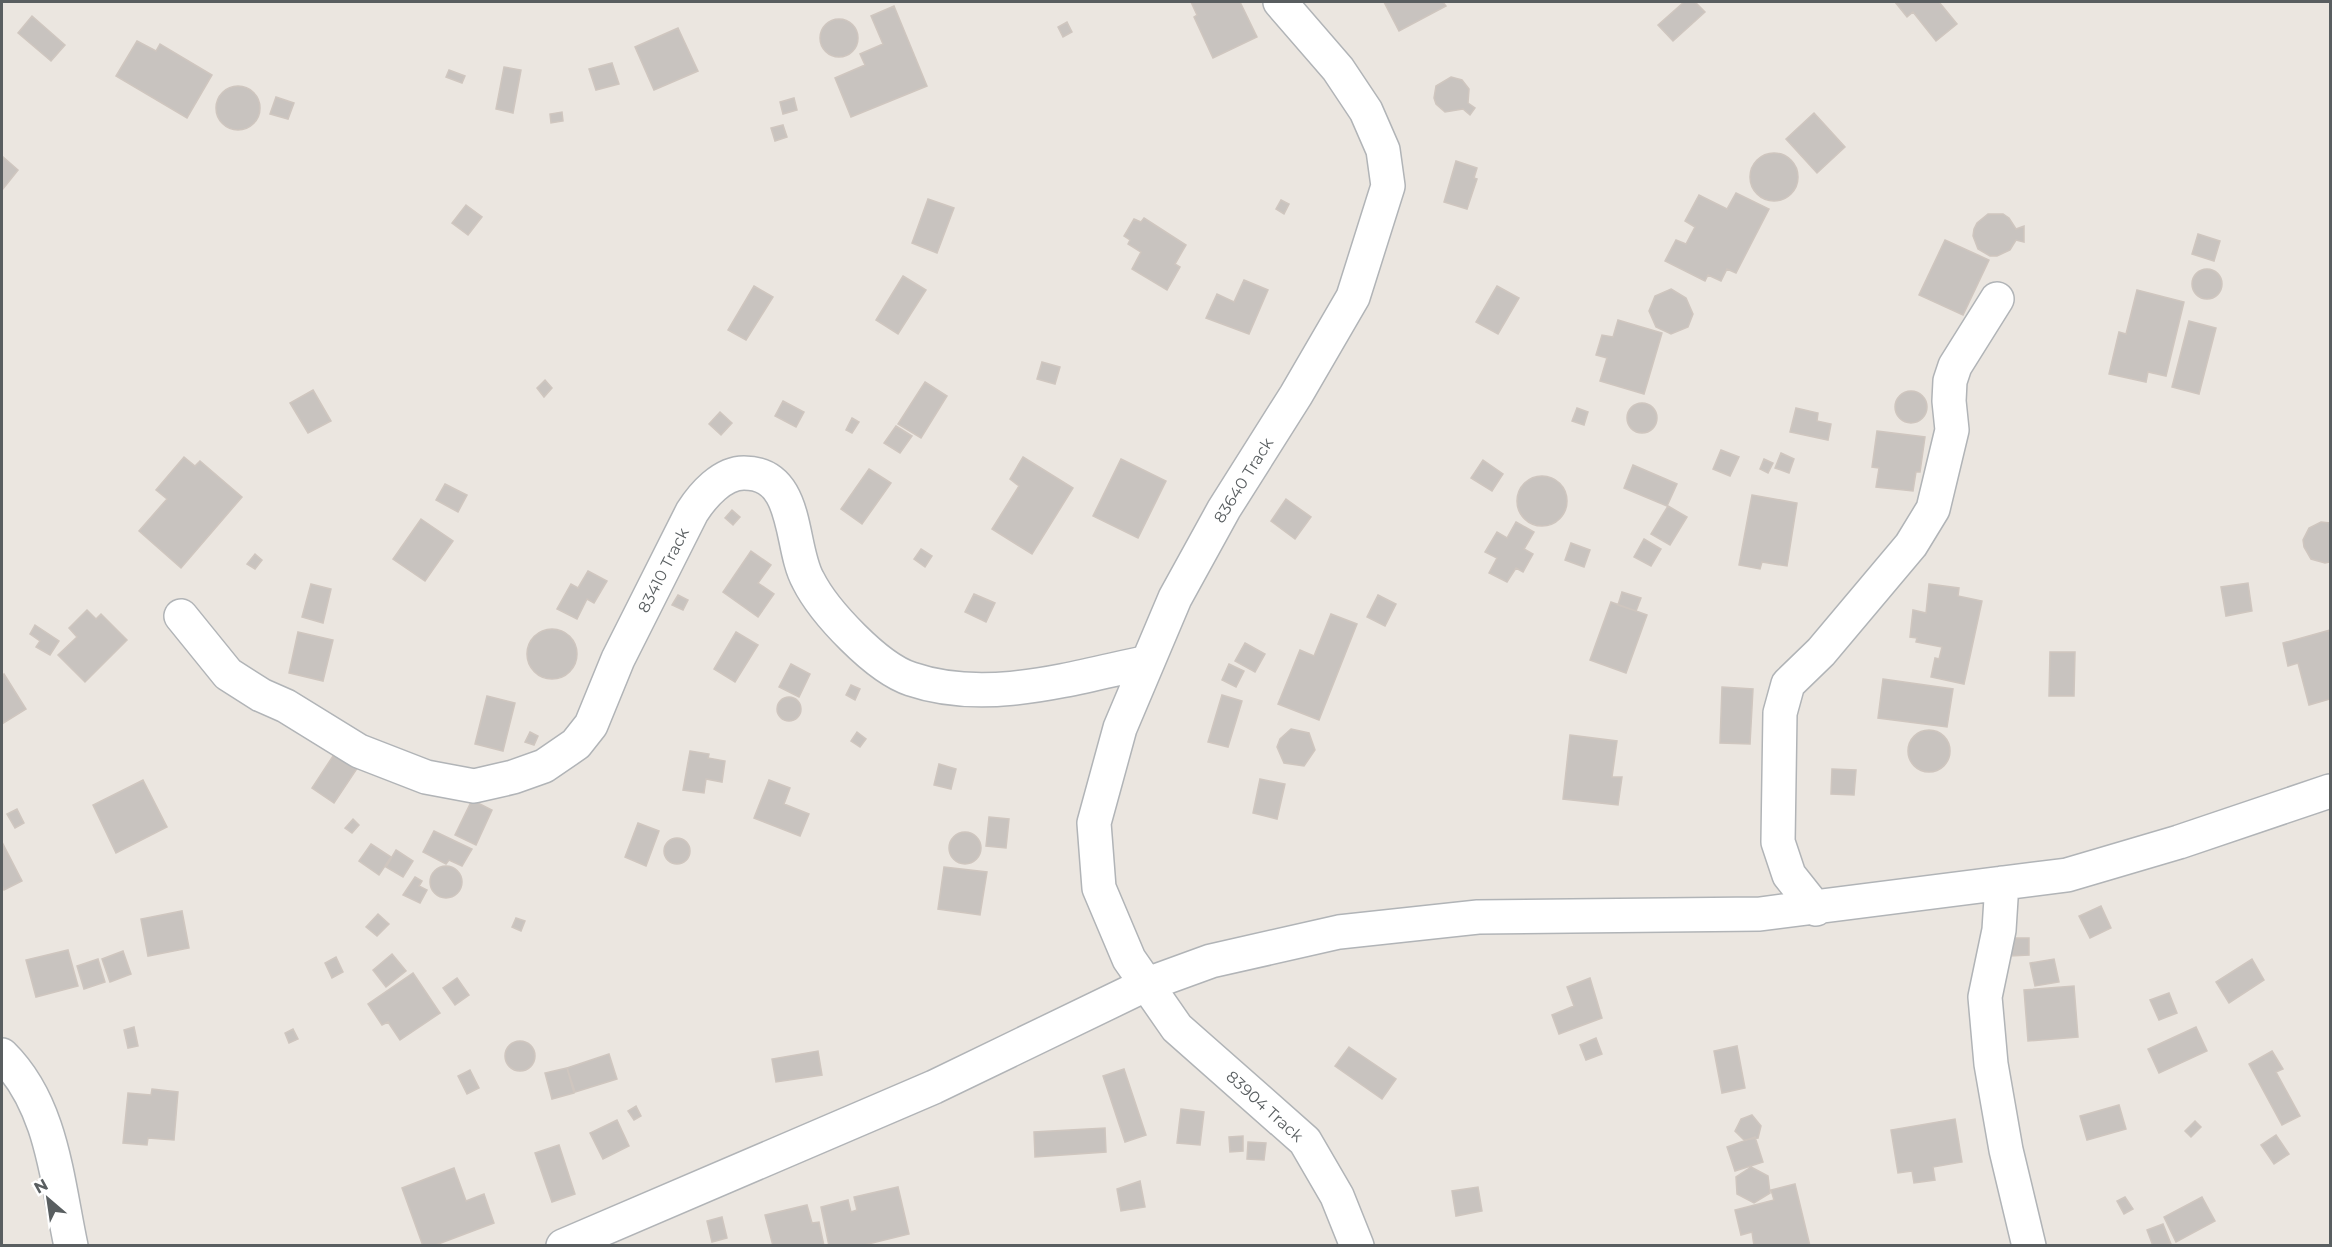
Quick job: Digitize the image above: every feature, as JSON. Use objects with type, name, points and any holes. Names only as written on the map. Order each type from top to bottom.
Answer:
[{"type":"street","name":"83640 Track","points":[[1145,985],[1129,959],[1100,888],[1094,823],[1120,728],[1175,598],[1224,508],[1296,395],[1353,297],[1388,186],[1383,150],[1366,111],[1338,69],[1280,2]]},
{"type":"street","points":[[1816,909],[1789,875],[1778,842],[1780,713],[1784,694],[1788,684],[1821,651],[1911,545],[1933,509],[1952,430],[1950,381],[1955,366],[1997,299]]},
{"type":"street","name":"83410 Track","points":[[181,616],[228,674],[359,751],[426,777],[474,786],[513,777],[564,754],[581,738],[591,724],[618,659],[692,512],[703,496],[722,481],[738,473],[756,473],[768,478],[786,501],[806,578],[818,599],[884,665],[910,679],[979,691],[1022,687],[1148,662]]},
{"type":"street","points":[[563,1245],[934,1087],[1145,985],[1211,961],[1339,932],[1478,917],[1760,914],[1816,909],[2067,875],[2179,842],[2331,791]]},
{"type":"street","points":[[2002,883],[1999,930],[1985,997],[1991,1064],[2006,1150],[2029,1245]]},
{"type":"street","name":"83904 Track","points":[[1145,985],[1177,1028],[1305,1142],[1320,1163],[1337,1196],[1357,1245]]},
{"type":"street","points":[[2,1055],[17,1070],[37,1104],[49,1141],[71,1245]]},
{"type":"building","points":[[1191,2],[1240,2],[1257,37],[1213,58],[1194,17],[1197,15]]},
{"type":"building","points":[[1384,2],[1443,2],[1446,6],[1399,31]]},
{"type":"building","points":[[1684,2],[1695,2],[1705,12],[1673,41],[1658,25]]},
{"type":"building","points":[[1895,2],[1939,2],[1957,24],[1936,41],[1913,12],[1907,17]]},
{"type":"building","points":[[894,6],[927,86],[851,117],[835,78],[865,65],[860,54],[883,44],[871,16]]},
{"type":"building","points":[[32,16],[65,45],[51,61],[18,33]]},
{"type":"building","points":[[839,19],[853,24],[858,38],[853,52],[839,57],[825,52],[820,38],[825,24]]},
{"type":"building","points":[[1067,22],[1072,32],[1063,37],[1058,27]]},
{"type":"building","points":[[678,28],[698,71],[654,90],[635,47]]},
{"type":"building","points":[[137,41],[156,51],[160,44],[212,75],[187,118],[116,76]]},
{"type":"building","points":[[612,63],[619,84],[596,90],[589,69]]},
{"type":"building","points":[[504,67],[521,70],[513,113],[496,109]]},
{"type":"building","points":[[449,70],[465,76],[462,83],[446,77]]},
{"type":"building","points":[[1451,77],[1462,80],[1469,89],[1468,103],[1475,108],[1470,115],[1463,109],[1445,112],[1436,104],[1434,98],[1436,86]]},
{"type":"building","points":[[238,86],[254,92],[260,108],[254,124],[238,130],[222,124],[216,108],[222,92]]},
{"type":"building","points":[[276,97],[294,103],[288,119],[270,114]]},
{"type":"building","points":[[794,98],[797,110],[783,114],[780,102]]},
{"type":"building","points":[[562,112],[563,121],[551,123],[550,114]]},
{"type":"building","points":[[1814,113],[1845,147],[1817,173],[1786,139]]},
{"type":"building","points":[[783,125],[787,137],[775,141],[771,128]]},
{"type":"building","points":[[1774,153],[1791,160],[1798,177],[1791,194],[1774,201],[1757,194],[1750,177],[1757,160]]},
{"type":"building","points":[[2,156],[18,170],[2,190]]},
{"type":"building","points":[[1456,161],[1477,168],[1474,178],[1477,179],[1467,209],[1444,202]]},
{"type":"building","points":[[1736,193],[1769,209],[1736,273],[1727,269],[1721,281],[1708,275],[1705,281],[1665,261],[1676,240],[1686,244],[1695,227],[1685,221],[1699,195],[1727,209]]},
{"type":"building","points":[[928,199],[954,208],[937,253],[912,243]]},
{"type":"building","points":[[1281,200],[1289,204],[1284,214],[1276,209]]},
{"type":"building","points":[[466,205],[482,217],[468,235],[452,223]]},
{"type":"building","points":[[1988,214],[2003,214],[2009,218],[2016,229],[2024,226],[2024,242],[2016,240],[2010,250],[1997,256],[1990,256],[1978,249],[1973,236],[1974,229],[1977,223]]},
{"type":"building","points":[[1144,218],[1186,245],[1175,264],[1180,267],[1167,290],[1132,269],[1141,252],[1128,244],[1130,240],[1124,236],[1134,219],[1141,222]]},
{"type":"building","points":[[2198,234],[2220,241],[2214,261],[2192,254]]},
{"type":"building","points":[[1945,240],[1989,260],[1963,315],[1919,295]]},
{"type":"building","points":[[2207,269],[2218,273],[2222,284],[2218,295],[2207,299],[2196,295],[2192,284],[2196,273]]},
{"type":"building","points":[[903,276],[926,290],[898,334],[876,320]]},
{"type":"building","points":[[1244,280],[1268,290],[1249,334],[1206,318],[1217,294],[1234,302]]},
{"type":"building","points":[[754,286],[773,297],[746,340],[728,330]]},
{"type":"building","points":[[1497,286],[1519,298],[1498,334],[1476,322]]},
{"type":"building","points":[[1671,289],[1686,298],[1693,314],[1688,327],[1671,334],[1656,327],[1649,311],[1655,296]]},
{"type":"building","points":[[2137,290],[2184,302],[2166,376],[2148,372],[2146,382],[2109,374],[2119,332],[2126,334]]},
{"type":"building","points":[[1618,320],[1662,333],[1644,394],[1600,381],[1607,358],[1596,355],[1602,335],[1613,337]]},
{"type":"building","points":[[2189,321],[2216,328],[2199,394],[2172,387]]},
{"type":"building","points":[[1042,362],[1060,367],[1055,384],[1037,379]]},
{"type":"building","points":[[545,380],[552,388],[544,397],[537,388]]},
{"type":"building","points":[[925,382],[947,396],[921,438],[898,424]]},
{"type":"building","points":[[313,390],[331,421],[308,433],[290,403]]},
{"type":"building","points":[[1911,391],[1922,396],[1927,407],[1922,418],[1911,423],[1900,418],[1895,407],[1900,396]]},
{"type":"building","points":[[783,401],[804,412],[796,427],[775,416]]},
{"type":"building","points":[[1642,403],[1653,407],[1657,418],[1653,429],[1642,433],[1631,429],[1627,418],[1631,407]]},
{"type":"building","points":[[1577,408],[1588,412],[1584,425],[1572,421]]},
{"type":"building","points":[[1796,408],[1818,413],[1817,421],[1831,424],[1828,440],[1790,432]]},
{"type":"building","points":[[720,412],[732,423],[721,435],[709,424]]},
{"type":"building","points":[[852,418],[859,422],[852,433],[846,430]]},
{"type":"building","points":[[896,426],[912,436],[900,453],[884,443]]},
{"type":"building","points":[[1877,431],[1925,437],[1920,472],[1916,472],[1913,491],[1876,487],[1879,468],[1872,467]]},
{"type":"building","points":[[1721,450],[1739,457],[1730,476],[1713,469]]},
{"type":"building","points":[[1781,453],[1794,459],[1789,473],[1775,468]]},
{"type":"building","points":[[184,457],[195,466],[200,461],[242,497],[181,568],[139,531],[167,499],[156,490]]},
{"type":"building","points":[[1023,457],[1073,488],[1032,554],[992,529],[1019,486],[1010,479]]},
{"type":"building","points":[[1121,459],[1166,481],[1138,538],[1093,516]]},
{"type":"building","points":[[1764,459],[1773,463],[1768,473],[1760,469]]},
{"type":"building","points":[[1483,460],[1503,474],[1492,491],[1471,478]]},
{"type":"building","points":[[1633,465],[1677,484],[1667,506],[1624,488]]},
{"type":"building","points":[[869,469],[891,483],[862,524],[841,509]]},
{"type":"building","points":[[1542,476],[1560,483],[1567,501],[1560,519],[1542,526],[1524,519],[1517,501],[1524,483]]},
{"type":"building","points":[[445,484],[467,495],[458,512],[436,500]]},
{"type":"building","points":[[1752,495],[1797,503],[1787,566],[1762,562],[1760,569],[1739,565]]},
{"type":"building","points":[[1286,499],[1311,517],[1295,539],[1271,521]]},
{"type":"building","points":[[1668,506],[1687,517],[1670,545],[1651,534]]},
{"type":"building","points":[[732,510],[740,517],[733,525],[725,518]]},
{"type":"building","points":[[421,519],[453,541],[425,581],[393,559]]},
{"type":"building","points":[[1516,522],[1534,532],[1524,549],[1533,554],[1523,572],[1516,568],[1507,582],[1489,573],[1497,558],[1485,552],[1497,532],[1507,538]]},
{"type":"building","points":[[2321,522],[2330,523],[2330,562],[2325,563],[2311,559],[2303,540],[2309,528]]},
{"type":"building","points":[[1644,539],[1661,549],[1651,566],[1634,557]]},
{"type":"building","points":[[1571,543],[1590,550],[1584,567],[1565,560]]},
{"type":"building","points":[[921,549],[932,556],[925,567],[914,559]]},
{"type":"building","points":[[751,551],[771,565],[758,583],[774,594],[758,617],[723,592]]},
{"type":"building","points":[[255,554],[262,560],[255,569],[247,564]]},
{"type":"building","points":[[588,571],[607,581],[594,603],[587,599],[577,619],[557,609],[571,584],[578,588]]},
{"type":"building","points":[[2248,583],[2252,611],[2226,616],[2221,587]]},
{"type":"building","points":[[311,584],[331,589],[323,623],[302,617]]},
{"type":"building","points":[[1929,584],[1959,588],[1958,596],[1982,601],[1964,684],[1931,677],[1935,658],[1939,659],[1942,647],[1916,642],[1917,638],[1910,637],[1913,610],[1926,613]]},
{"type":"building","points":[[1622,592],[1641,598],[1636,611],[1618,605]]},
{"type":"building","points":[[974,594],[995,603],[986,622],[965,612]]},
{"type":"building","points":[[678,595],[688,600],[683,610],[672,605]]},
{"type":"building","points":[[1378,595],[1396,604],[1385,626],[1367,617]]},
{"type":"building","points":[[1611,602],[1647,615],[1626,673],[1590,660]]},
{"type":"building","points":[[87,610],[96,619],[101,614],[127,640],[85,682],[58,655],[77,637],[69,628]]},
{"type":"building","points":[[1331,614],[1357,624],[1319,720],[1278,704],[1300,650],[1314,656]]},
{"type":"building","points":[[35,625],[59,641],[50,655],[36,647],[40,641],[30,634]]},
{"type":"building","points":[[557,629],[570,636],[576,644],[576,664],[570,672],[562,678],[547,679],[534,672],[528,664],[527,649],[534,636],[542,630]]},
{"type":"building","points":[[2330,630],[2330,699],[2309,705],[2298,663],[2288,666],[2283,643]]},
{"type":"building","points":[[298,632],[333,640],[323,681],[289,673]]},
{"type":"building","points":[[736,632],[758,645],[735,682],[714,669]]},
{"type":"building","points":[[1245,643],[1265,654],[1255,672],[1235,661]]},
{"type":"building","points":[[2050,652],[2075,652],[2074,696],[2049,696]]},
{"type":"building","points":[[791,664],[810,674],[799,697],[779,687]]},
{"type":"building","points":[[1229,664],[1244,671],[1236,687],[1222,680]]},
{"type":"building","points":[[4,674],[26,709],[2,724],[2,676]]},
{"type":"building","points":[[1883,679],[1953,689],[1947,727],[1878,718]]},
{"type":"building","points":[[851,685],[860,689],[855,700],[846,695]]},
{"type":"building","points":[[1722,687],[1753,689],[1750,744],[1720,743]]},
{"type":"building","points":[[1222,695],[1242,701],[1228,747],[1208,742]]},
{"type":"building","points":[[487,696],[515,703],[503,751],[475,744]]},
{"type":"building","points":[[789,697],[794,698],[800,704],[800,714],[794,720],[789,721],[784,720],[778,714],[777,709],[778,704],[784,698]]},
{"type":"building","points":[[1291,729],[1309,733],[1315,750],[1304,766],[1284,763],[1277,747],[1280,739]]},
{"type":"building","points":[[1929,730],[1944,736],[1950,751],[1944,766],[1929,772],[1914,766],[1908,751],[1914,736]]},
{"type":"building","points":[[530,732],[538,736],[534,745],[525,742]]},
{"type":"building","points":[[857,732],[866,739],[860,747],[851,741]]},
{"type":"building","points":[[1570,735],[1617,741],[1612,777],[1622,777],[1618,805],[1563,799]]},
{"type":"building","points":[[337,750],[360,764],[334,803],[312,788]]},
{"type":"building","points":[[690,751],[709,754],[708,758],[725,761],[722,782],[706,779],[704,793],[683,790]]},
{"type":"building","points":[[939,764],[956,769],[951,789],[934,785]]},
{"type":"building","points":[[1832,769],[1856,770],[1854,795],[1831,794]]},
{"type":"building","points":[[1260,779],[1285,784],[1277,819],[1253,813]]},
{"type":"building","points":[[143,780],[167,827],[116,853],[93,805]]},
{"type":"building","points":[[769,780],[790,788],[784,804],[809,814],[800,836],[754,818]]},
{"type":"building","points":[[472,800],[492,810],[476,845],[455,835]]},
{"type":"building","points":[[17,809],[24,823],[15,828],[7,814]]},
{"type":"building","points":[[989,817],[1009,819],[1006,848],[986,846]]},
{"type":"building","points":[[353,819],[359,825],[352,833],[345,828]]},
{"type":"building","points":[[638,823],[659,831],[646,866],[625,857]]},
{"type":"building","points":[[434,831],[472,849],[462,866],[449,860],[446,864],[423,852]]},
{"type":"building","points":[[965,832],[977,836],[981,848],[977,860],[965,864],[953,860],[949,848],[953,836]]},
{"type":"building","points":[[677,838],[686,842],[690,851],[686,860],[677,864],[668,860],[664,851],[668,842]]},
{"type":"building","points":[[2,842],[22,881],[4,890],[2,885]]},
{"type":"building","points":[[371,844],[391,857],[379,875],[359,861]]},
{"type":"building","points":[[396,850],[413,861],[403,877],[386,867]]},
{"type":"building","points":[[446,866],[457,871],[462,882],[457,893],[446,898],[435,893],[430,882],[435,871]]},
{"type":"building","points":[[944,867],[987,872],[980,915],[938,909]]},
{"type":"building","points":[[415,877],[422,881],[419,886],[427,890],[420,903],[403,895]]},
{"type":"building","points":[[2101,906],[2111,928],[2090,938],[2079,916]]},
{"type":"building","points":[[182,911],[189,948],[148,956],[141,919]]},
{"type":"building","points":[[378,914],[389,924],[377,936],[366,927]]},
{"type":"building","points":[[516,918],[525,921],[521,931],[512,927]]},
{"type":"building","points":[[2009,938],[2029,938],[2029,955],[2010,956]]},
{"type":"building","points":[[68,950],[78,986],[36,997],[26,960]]},
{"type":"building","points":[[123,951],[131,974],[110,982],[102,959]]},
{"type":"building","points":[[392,954],[406,971],[386,987],[373,970]]},
{"type":"building","points":[[336,957],[343,972],[332,978],[325,963]]},
{"type":"building","points":[[98,959],[105,982],[84,989],[77,966]]},
{"type":"building","points":[[2054,959],[2059,982],[2035,986],[2030,963]]},
{"type":"building","points":[[2252,959],[2264,980],[2229,1003],[2216,982]]},
{"type":"building","points":[[413,973],[440,1013],[400,1040],[388,1022],[382,1025],[368,1004]]},
{"type":"building","points":[[457,978],[469,995],[455,1005],[443,988]]},
{"type":"building","points":[[1590,978],[1602,1018],[1559,1034],[1552,1015],[1574,1006],[1567,987]]},
{"type":"building","points":[[2074,986],[2078,1037],[2028,1041],[2024,990]]},
{"type":"building","points":[[2169,993],[2177,1013],[2159,1020],[2150,1000]]},
{"type":"building","points":[[134,1027],[138,1046],[128,1048],[124,1030]]},
{"type":"building","points":[[2196,1027],[2207,1051],[2159,1073],[2148,1049]]},
{"type":"building","points":[[293,1029],[298,1039],[289,1043],[285,1033]]},
{"type":"building","points":[[1596,1038],[1602,1054],[1586,1060],[1580,1045]]},
{"type":"building","points":[[520,1041],[531,1045],[535,1056],[531,1067],[520,1071],[509,1067],[505,1056],[509,1045]]},
{"type":"building","points":[[1737,1046],[1745,1088],[1722,1093],[1714,1051]]},
{"type":"building","points":[[1349,1047],[1396,1079],[1382,1099],[1335,1066]]},
{"type":"building","points":[[818,1051],[822,1075],[776,1082],[772,1059]]},
{"type":"building","points":[[2272,1051],[2283,1069],[2276,1072],[2300,1116],[2282,1125],[2249,1064]]},
{"type":"building","points":[[609,1054],[617,1079],[575,1092],[567,1068]]},
{"type":"building","points":[[567,1068],[574,1093],[552,1099],[545,1073]]},
{"type":"building","points":[[1124,1069],[1146,1135],[1125,1142],[1103,1076]]},
{"type":"building","points":[[470,1070],[479,1088],[467,1094],[458,1076]]},
{"type":"building","points":[[152,1089],[178,1092],[174,1140],[148,1138],[147,1145],[123,1143],[128,1093],[151,1095]]},
{"type":"building","points":[[2119,1105],[2126,1129],[2087,1140],[2080,1116]]},
{"type":"building","points":[[636,1106],[641,1116],[634,1120],[628,1111]]},
{"type":"building","points":[[1181,1109],[1204,1112],[1200,1145],[1177,1143]]},
{"type":"building","points":[[1752,1115],[1761,1126],[1758,1138],[1744,1140],[1735,1131],[1741,1119]]},
{"type":"building","points":[[1955,1119],[1962,1162],[1933,1167],[1935,1180],[1914,1183],[1912,1171],[1898,1173],[1891,1130]]},
{"type":"building","points":[[617,1120],[629,1146],[603,1159],[590,1133]]},
{"type":"building","points":[[2195,1121],[2201,1127],[2191,1137],[2185,1131]]},
{"type":"building","points":[[1105,1128],[1106,1152],[1035,1157],[1034,1132]]},
{"type":"building","points":[[2276,1135],[2289,1154],[2274,1164],[2261,1145]]},
{"type":"building","points":[[1243,1136],[1243,1151],[1230,1152],[1229,1137]]},
{"type":"building","points":[[1755,1137],[1763,1162],[1735,1171],[1727,1147]]},
{"type":"building","points":[[1248,1142],[1266,1143],[1264,1160],[1247,1159]]},
{"type":"building","points":[[559,1145],[575,1194],[552,1202],[535,1153]]},
{"type":"building","points":[[1751,1167],[1768,1176],[1770,1193],[1754,1203],[1737,1194],[1736,1177]]},
{"type":"building","points":[[454,1168],[466,1201],[484,1194],[494,1223],[433,1246],[423,1246],[402,1188]]},
{"type":"building","points":[[1140,1181],[1145,1207],[1121,1211],[1117,1189]]},
{"type":"building","points":[[1795,1184],[1810,1246],[1754,1246],[1752,1232],[1741,1235],[1735,1210],[1774,1200],[1771,1190]]},
{"type":"building","points":[[898,1187],[909,1234],[860,1246],[829,1246],[821,1207],[848,1200],[851,1212],[857,1210],[854,1197]]},
{"type":"building","points":[[1478,1187],[1482,1211],[1456,1216],[1452,1191]]},
{"type":"building","points":[[2125,1197],[2133,1209],[2124,1214],[2117,1201]]},
{"type":"building","points":[[2202,1197],[2215,1221],[2176,1242],[2164,1217]]},
{"type":"building","points":[[807,1205],[812,1223],[819,1222],[824,1246],[773,1246],[765,1215]]},
{"type":"building","points":[[722,1217],[727,1238],[712,1242],[707,1221]]},
{"type":"building","points":[[2163,1224],[2171,1244],[2153,1246],[2147,1230]]}]
